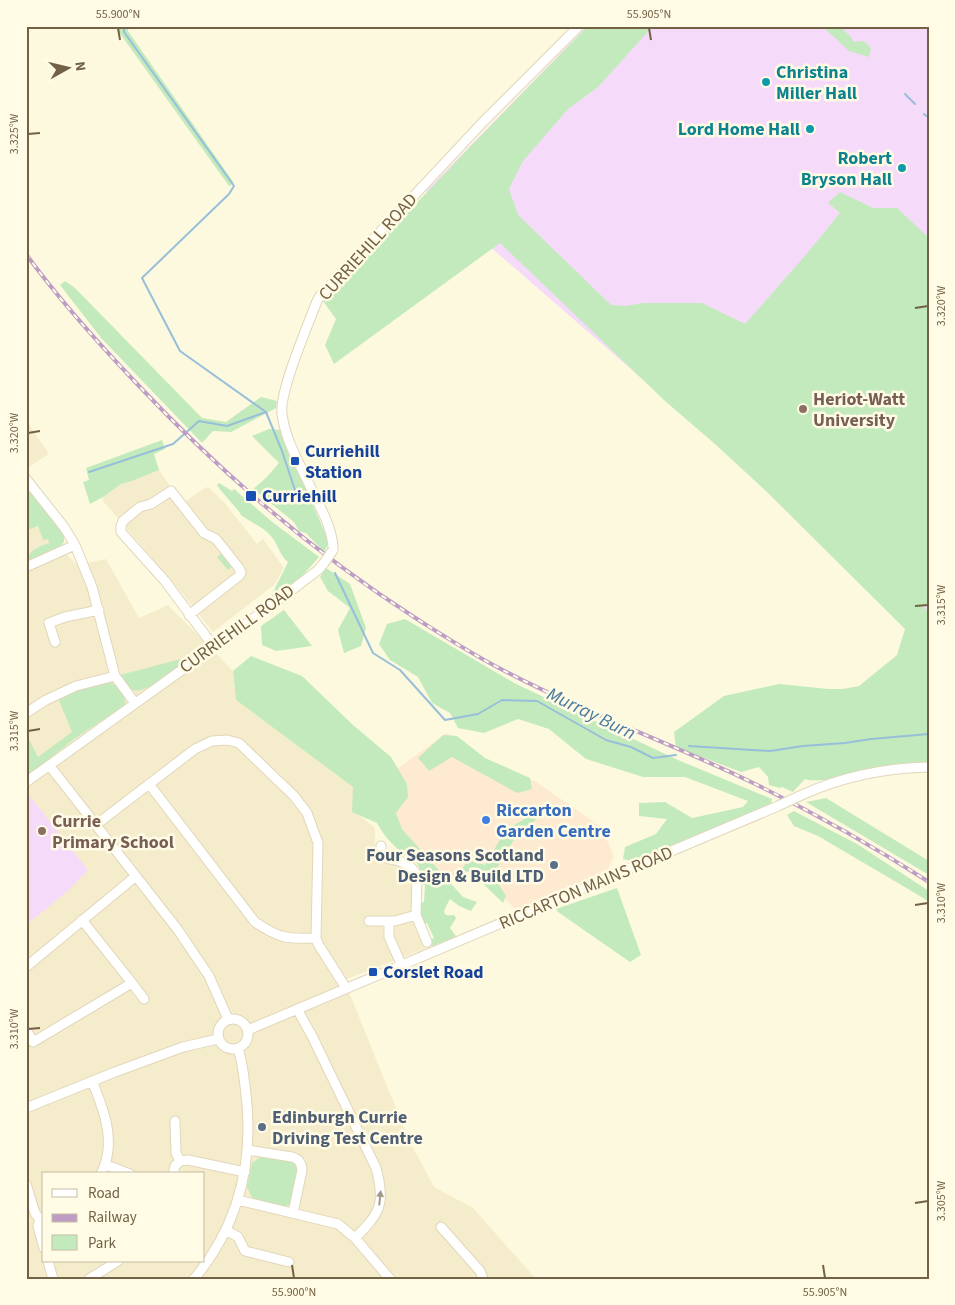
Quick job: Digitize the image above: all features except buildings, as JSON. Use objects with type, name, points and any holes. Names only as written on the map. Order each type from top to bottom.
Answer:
[{"type":"street","name":"CURRIEHILL ROAD","points":[[26,782],[311,576],[324,563],[333,550],[331,532],[297,460],[282,413],[285,390],[317,301],[483,122],[579,26]]},
{"type":"street","points":[[26,478],[64,527],[75,546],[88,576],[99,610],[115,676],[135,703]]},
{"type":"street","points":[[189,615],[239,576],[240,573],[239,568],[216,539],[204,532],[172,491],[151,504],[140,507],[123,520],[121,532],[165,581],[189,615],[214,647]]},
{"type":"street","points":[[26,567],[75,546]]},
{"type":"street","points":[[55,642],[49,623],[65,617],[99,610]]},
{"type":"street","points":[[26,713],[46,700],[76,686],[115,676]]},
{"type":"street","points":[[97,824],[195,749],[212,741],[227,740],[239,743],[294,796],[307,813],[314,829],[318,843],[316,938],[320,950],[346,988]]},
{"type":"street","points":[[49,765],[178,930],[209,976],[228,1019]]},
{"type":"street","name":"RICCARTON MAINS ROAD","points":[[248,1030],[804,794],[844,780],[898,770],[929,767]]},
{"type":"street","points":[[149,784],[255,922],[273,934],[292,939],[316,938]]},
{"type":"street","points":[[381,846],[382,857],[408,864],[415,871],[417,876],[416,915],[427,942]]},
{"type":"street","points":[[26,967],[136,876]]},
{"type":"street","points":[[368,921],[399,921],[416,915]]},
{"type":"street","points":[[82,920],[144,998]]},
{"type":"street","points":[[389,921],[389,937],[402,966]]},
{"type":"street","points":[[28,1033],[33,1042],[132,983]]},
{"type":"street","points":[[297,1009],[376,1168],[381,1187],[381,1204],[371,1222],[355,1238]]},
{"type":"street","points":[[228,1019],[243,1022],[248,1030],[245,1044],[238,1049],[228,1049],[218,1039],[218,1029],[228,1019]]},
{"type":"street","points":[[26,1108],[183,1047],[218,1039]]},
{"type":"street","points":[[194,1279],[226,1230],[238,1200],[245,1172],[248,1150],[248,1116],[238,1049]]},
{"type":"street","points":[[92,1081],[105,1112],[108,1128],[106,1165],[102,1172]]},
{"type":"street","points":[[175,1121],[176,1153],[180,1161]]},
{"type":"street","points":[[248,1150],[292,1157],[302,1163],[293,1213]]},
{"type":"street","points":[[174,1172],[175,1166],[180,1161],[188,1160],[245,1172]]},
{"type":"street","points":[[106,1165],[125,1172]]},
{"type":"street","points":[[26,1184],[35,1213],[42,1217],[38,1226],[42,1241]]},
{"type":"street","points":[[238,1200],[338,1224],[355,1238],[390,1279]]},
{"type":"street","points":[[226,1230],[238,1237],[246,1251],[289,1262]]},
{"type":"street","points":[[443,1232],[480,1271],[483,1279]]},
{"type":"street","points":[[48,1262],[53,1279]]},
{"type":"street","points":[[89,1279],[116,1262]]},
{"type":"shaded area","name":"Heriot-Watt University","points":[[587,26],[929,26],[929,628],[426,191]]},
{"type":"shaded area","points":[[26,420],[49,454],[26,469]]},
{"type":"shaded area","points":[[159,470],[182,504],[208,487],[224,502],[257,544],[263,539],[284,568],[274,585],[213,632],[103,501],[103,497],[121,484]]},
{"type":"shaded area","points":[[38,526],[77,565],[106,559],[139,618],[168,605],[233,671],[236,700],[353,787],[354,811],[375,828],[375,844],[411,869],[412,903],[432,946],[344,980],[408,1138],[434,1187],[473,1208],[536,1279],[26,1279],[26,531]]},
{"type":"shaded area","name":"Riccarton Garden Centre","points":[[447,733],[502,776],[535,781],[601,827],[614,856],[607,871],[516,910],[473,869],[441,882],[396,846],[373,786]]},
{"type":"shaded area","name":"Currie Primary School","points":[[26,791],[88,870],[68,891],[26,925]]},
{"type":"green space","points":[[119,26],[128,26],[128,31],[234,183],[229,186],[119,32]]},
{"type":"green space","points":[[588,26],[653,26],[598,87],[568,109],[523,161],[509,189],[518,215],[611,305],[702,303],[745,324],[840,213],[828,203],[840,192],[873,208],[897,208],[929,238],[929,602],[924,607],[929,612],[929,766],[826,780],[805,779],[793,792],[782,787],[769,785],[768,777],[759,767],[741,772],[676,747],[674,732],[724,696],[779,684],[828,689],[859,686],[897,655],[905,629],[767,492],[665,401],[500,243],[334,364],[325,345],[336,319],[323,301]]},
{"type":"green space","points":[[822,26],[840,26],[854,42],[864,41],[871,48],[869,57],[849,51]]},
{"type":"green space","points":[[65,281],[75,288],[202,418],[226,422],[261,397],[277,401],[276,408],[231,432],[213,431],[202,443],[102,339],[60,285]]},
{"type":"green space","points":[[269,429],[280,430],[329,542],[324,552],[306,533],[299,531],[294,522],[253,489],[279,463],[252,436]]},
{"type":"green space","points":[[162,440],[165,449],[154,454],[159,470],[121,484],[90,504],[83,482],[89,480],[86,468]]},
{"type":"green space","points":[[219,483],[232,491],[234,489],[271,521],[319,557],[304,574],[270,602],[288,562],[264,529],[241,515],[219,488],[217,485]]},
{"type":"green space","points":[[26,487],[64,535],[64,542],[61,546],[26,561],[32,551],[49,543],[48,539],[43,540],[38,526],[26,531]]},
{"type":"green space","points":[[222,552],[233,565],[228,570],[217,557]]},
{"type":"green space","points":[[326,568],[350,584],[366,628],[361,646],[344,653],[338,630],[350,608],[328,591],[320,577]]},
{"type":"green space","points":[[284,610],[312,646],[276,651],[262,645],[261,626]]},
{"type":"green space","points":[[405,619],[516,684],[678,760],[772,799],[771,805],[631,861],[623,859],[625,847],[656,834],[667,819],[639,816],[639,803],[665,802],[692,818],[743,807],[748,801],[685,777],[643,777],[586,759],[549,729],[518,719],[484,733],[458,728],[450,713],[432,703],[418,677],[390,660],[379,644],[387,624]]},
{"type":"green space","points":[[251,656],[302,676],[353,725],[391,757],[407,784],[408,797],[396,813],[402,829],[463,897],[477,902],[471,911],[459,906],[450,899],[444,913],[446,915],[454,915],[456,918],[450,928],[455,937],[432,946],[430,940],[434,938],[427,923],[423,924],[420,913],[420,903],[424,902],[425,885],[422,885],[419,867],[416,861],[404,855],[392,843],[377,823],[352,812],[353,787],[236,700],[233,671]]},
{"type":"green space","points":[[185,658],[187,661],[159,682],[142,690],[129,688],[120,675]]},
{"type":"green space","points":[[110,683],[122,691],[125,705],[74,739],[26,777],[26,767],[28,766],[26,762],[26,734],[38,757],[72,732],[58,698],[84,688]]},
{"type":"green space","points":[[443,735],[457,736],[485,758],[530,778],[532,789],[517,793],[452,757],[429,771],[418,758]]},
{"type":"green space","points":[[826,798],[929,861],[929,875],[806,802]]},
{"type":"green space","points":[[531,810],[537,810],[537,817],[527,833],[516,836],[496,870],[498,883],[506,896],[503,903],[471,872],[461,871],[468,860],[485,865],[505,831],[524,819]]},
{"type":"green space","points":[[794,811],[857,844],[929,891],[929,902],[818,836],[794,826],[787,815]]},
{"type":"green space","points":[[617,888],[641,955],[630,962],[556,909]]},
{"type":"green space","points":[[262,1156],[291,1161],[297,1165],[298,1171],[292,1203],[278,1206],[253,1200],[247,1187],[252,1163]]},
{"type":"waterway","points":[[124,26],[124,32],[234,186],[229,194],[142,278],[180,351],[266,412],[282,451],[297,496]]},
{"type":"waterway","points":[[905,94],[915,104]]},
{"type":"waterway","points":[[924,114],[929,118]]},
{"type":"waterway","points":[[89,472],[173,444],[199,421],[227,426],[266,412]]},
{"type":"waterway","name":"Murray Burn","points":[[335,573],[373,653],[400,670],[445,720],[478,714],[502,700],[537,701],[606,740],[631,747],[653,758],[676,755]]},
{"type":"waterway","name":"Murray Burn","points":[[689,746],[770,751],[929,734]]},
{"type":"railway","points":[[26,254],[52,289],[95,338],[203,451],[306,540],[379,594],[447,638],[499,668],[530,684],[718,766],[772,792],[840,829],[929,882]]},
{"type":"place","name":"Christina Miller Hall","points":[[766,82]]},
{"type":"place","name":"Lord Home Hall","points":[[810,129]]},
{"type":"place","name":"Robert Bryson Hall","points":[[902,168]]},
{"type":"place","name":"Heriot-Watt University","points":[[803,409]]},
{"type":"place","name":"Curriehill Station","points":[[295,461]]},
{"type":"place","name":"Curriehill","points":[[251,496]]},
{"type":"place","name":"Riccarton Garden Centre","points":[[486,820]]},
{"type":"place","name":"Currie Primary School","points":[[42,831]]},
{"type":"place","name":"Four Seasons Scotland Design & Build LTD","points":[[554,865]]},
{"type":"place","name":"Corslet Road","points":[[373,972]]},
{"type":"place","name":"Edinburgh Currie Driving Test Centre","points":[[262,1127]]}]
